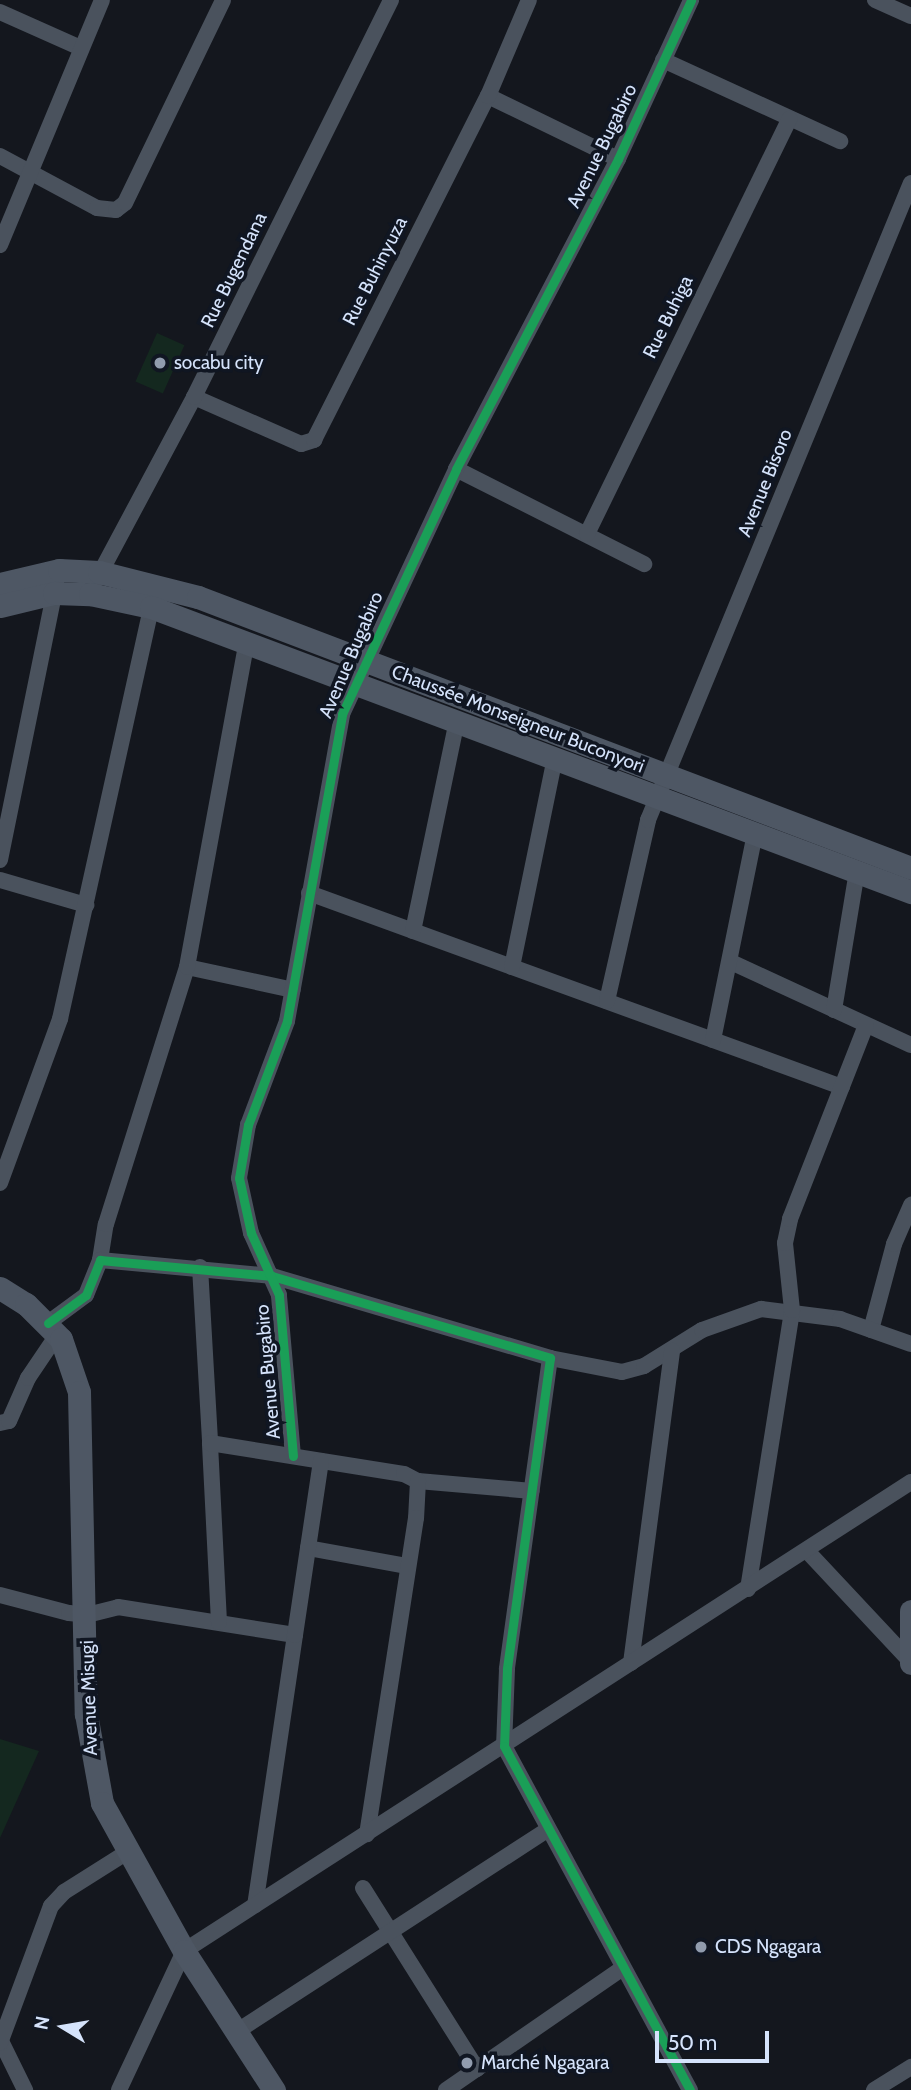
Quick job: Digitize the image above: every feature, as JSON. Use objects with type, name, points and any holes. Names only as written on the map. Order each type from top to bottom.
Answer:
[{"type":"street","points":[[0,245],[102,0]]},
{"type":"street","points":[[0,156],[106,211],[125,203],[223,0]]},
{"type":"street","name":"Rue Bugendana","points":[[90,594],[99,572],[194,397],[391,0]]},
{"type":"street","name":"Avenue Bugabiro","points":[[293,1456],[282,1315],[272,1276],[251,1233],[239,1178],[248,1125],[276,1054],[293,990],[335,743],[359,670],[456,469],[618,159],[691,0]]},
{"type":"street","points":[[874,0],[911,16]]},
{"type":"street","name":"Rue Buhinyuza","points":[[194,397],[309,445],[488,96],[529,1]]},
{"type":"street","points":[[0,12],[81,48]]},
{"type":"street","points":[[663,60],[840,141]]},
{"type":"street","points":[[488,96],[618,159]]},
{"type":"street","name":"Rue Buhiga","points":[[587,534],[789,119]]},
{"type":"street","name":"Avenue Bisoro","points":[[607,1001],[638,852],[657,798],[911,183]]},
{"type":"street","points":[[456,469],[644,564]]},
{"type":"street","points":[[0,860],[60,570]]},
{"type":"street","name":"Chaussée Monseigneur Buconyori","points":[[0,584],[60,570],[99,572],[198,597],[359,670],[457,720],[657,798],[911,891]]},
{"type":"street","name":"Chaussée Monseigneur Buconyori","points":[[0,606],[54,593],[90,594],[151,607],[247,640],[359,670],[667,775],[911,868]]},
{"type":"street","points":[[0,1183],[60,1019],[151,607]]},
{"type":"street","points":[[0,1423],[9,1421],[52,1329],[86,1295],[100,1260],[106,1224],[187,967],[247,640]]},
{"type":"street","points":[[413,931],[457,720]]},
{"type":"street","points":[[512,967],[555,758]]},
{"type":"street","points":[[713,1040],[732,962],[755,834]]},
{"type":"street","points":[[834,1010],[857,871]]},
{"type":"street","points":[[0,880],[86,905]]},
{"type":"street","points":[[309,893],[842,1087]]},
{"type":"street","points":[[732,962],[911,1045]]},
{"type":"street","points":[[187,967],[293,990]]},
{"type":"street","points":[[748,1589],[792,1310],[785,1243],[790,1219],[866,1025]]},
{"type":"street","points":[[871,1330],[894,1244],[911,1205]]},
{"type":"street","points":[[100,1260],[200,1267],[272,1276],[550,1358],[622,1372],[672,1351],[702,1330],[761,1309],[792,1310],[871,1330],[911,1344]]},
{"type":"street","points":[[200,1267],[219,1622]]},
{"type":"street","points":[[0,1288],[52,1329]]},
{"type":"street","name":"Avenue Misugi","points":[[52,1329],[79,1392],[87,1615],[86,1714],[92,1765],[102,1803],[126,1853],[236,2032],[264,2084]]},
{"type":"street","points":[[631,1663],[672,1351]]},
{"type":"street","points":[[550,1358],[507,1670],[503,1746],[690,2090]]},
{"type":"street","points":[[210,1443],[404,1474],[418,1481],[532,1491]]},
{"type":"street","points":[[255,1905],[321,1461]]},
{"type":"street","points":[[367,1834],[408,1566],[418,1481]]},
{"type":"street","points":[[119,2090],[184,1951],[808,1552],[911,1482]]},
{"type":"street","points":[[308,1548],[408,1566]]},
{"type":"street","points":[[808,1552],[910,1662]]},
{"type":"street","points":[[0,1595],[87,1615],[118,1607],[295,1636]]},
{"type":"street","points":[[910,1662],[911,1611]]},
{"type":"street","points":[[236,2032],[548,1829]]},
{"type":"street","points":[[25,2090],[0,2042],[51,1906],[64,1892],[126,1853]]},
{"type":"street","points":[[363,1888],[477,2069]]},
{"type":"street","points":[[446,2090],[623,1968]]},
{"type":"street","points":[[874,2090],[911,2067]]},
{"type":"green space","name":"socabu city","points":[[157,333],[184,345],[163,394],[135,381]]},
{"type":"green space","points":[[0,1739],[39,1751],[0,1838]]},
{"type":"cycle path","points":[[293,1456],[279,1295],[251,1233],[239,1178],[248,1125],[287,1021],[342,714],[456,469],[618,159],[691,0]]},
{"type":"cycle path","points":[[48,1323],[86,1295],[100,1260],[272,1276],[550,1358],[507,1669],[504,1746],[690,2090]]},
{"type":"place","name":"socabu city","points":[[160,363]]},
{"type":"place","name":"CDS Ngagara","points":[[701,1947]]},
{"type":"place","name":"Marché Ngagara","points":[[467,2063]]}]
